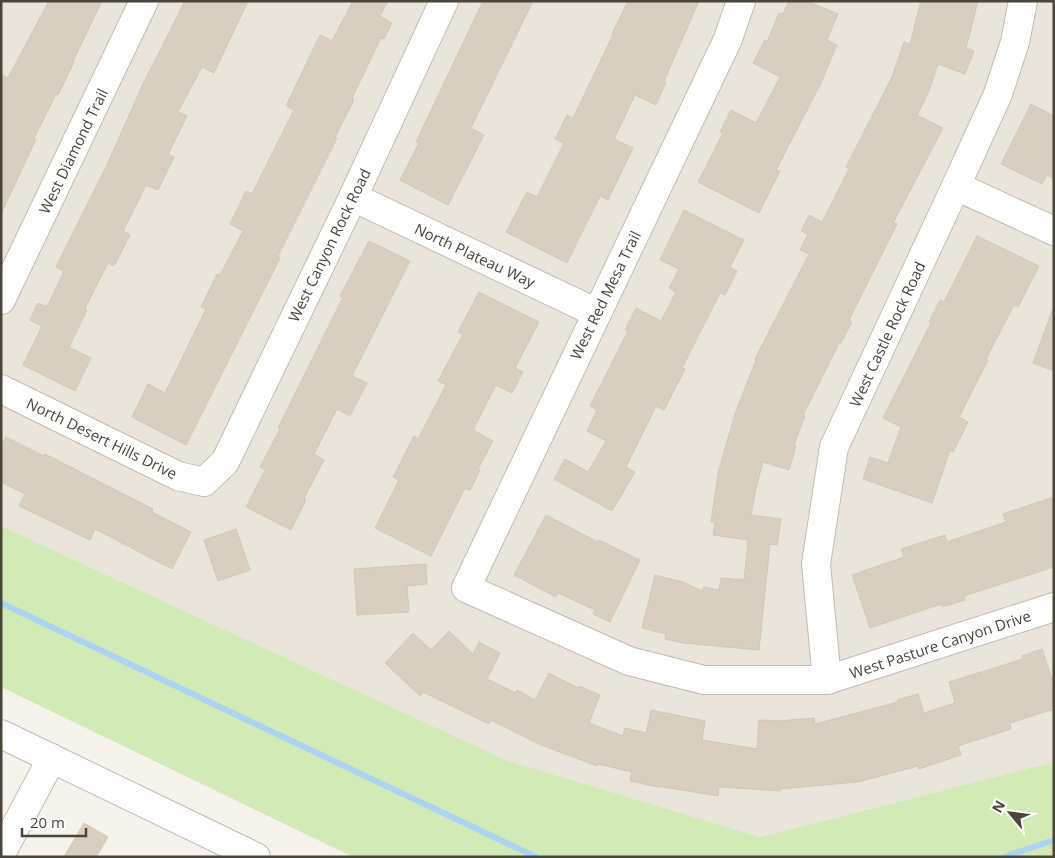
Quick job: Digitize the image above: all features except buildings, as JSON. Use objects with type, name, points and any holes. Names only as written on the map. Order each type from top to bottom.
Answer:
[{"type":"street","name":"West Diamond Trail","points":[[1,300],[144,1]]},
{"type":"street","name":"West Canyon Rock Road","points":[[204,482],[225,462],[353,197],[444,1]]},
{"type":"street","name":"West Red Mesa Trail","points":[[466,588],[728,39],[741,1]]},
{"type":"street","name":"West Castle Rock Road","points":[[827,680],[816,564],[834,447],[998,94],[1015,42],[1023,1]]},
{"type":"street","points":[[956,186],[1054,231]]},
{"type":"street","name":"North Plateau Way","points":[[353,197],[596,313]]},
{"type":"street","name":"North Desert Hills Drive","points":[[1,389],[178,476],[204,482]]},
{"type":"street","name":"West Pasture Canyon Drive","points":[[466,588],[629,661],[704,680],[827,680],[1054,607]]},
{"type":"street","points":[[1,734],[256,857]]},
{"type":"street","points":[[1,854],[52,758]]},
{"type":"shaded area","points":[[1,1],[1054,1],[1054,762],[760,837],[506,760],[1,526]]},
{"type":"green space","points":[[1,526],[506,760],[760,837],[1054,762],[1054,857],[353,857],[1,687]]},
{"type":"waterway","points":[[1,603],[536,857]]},
{"type":"waterway","points":[[1004,857],[1054,840]]}]
